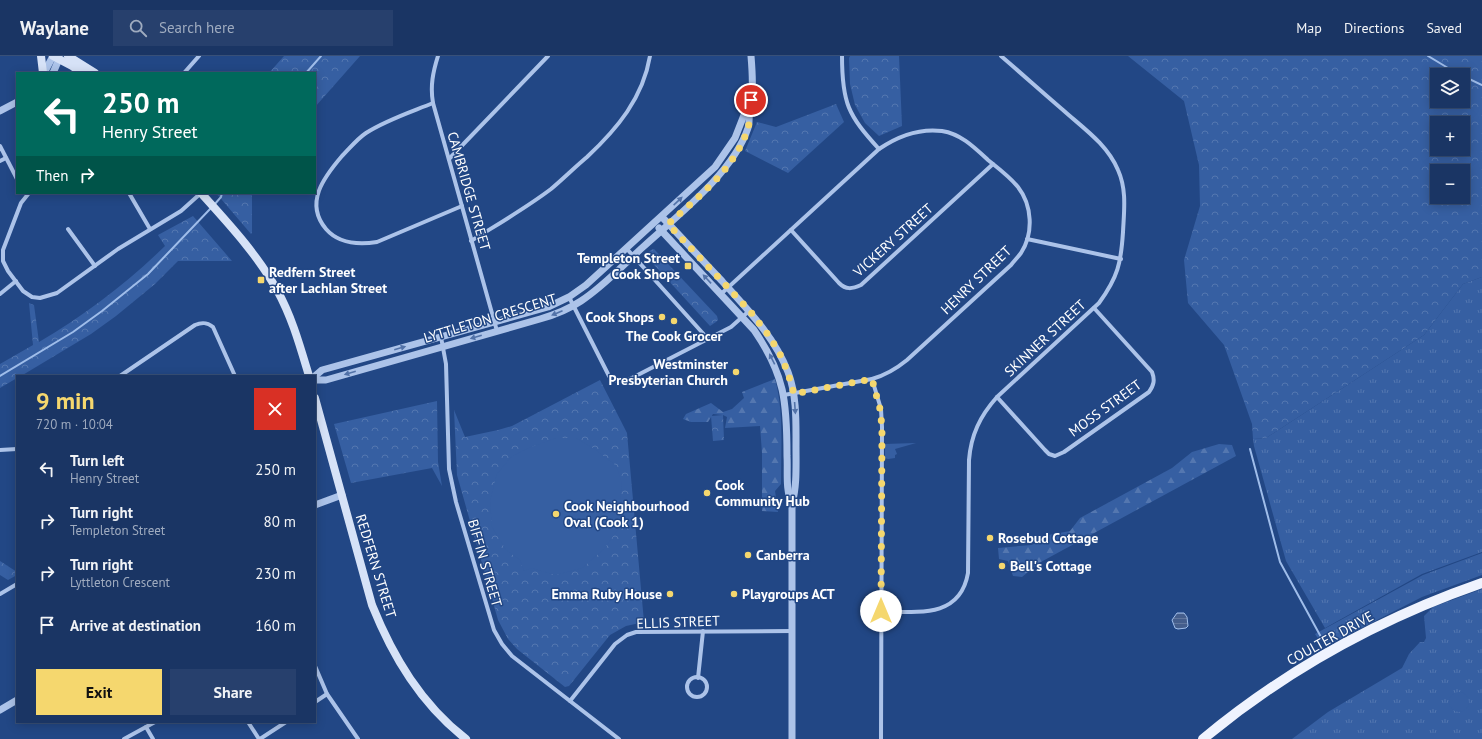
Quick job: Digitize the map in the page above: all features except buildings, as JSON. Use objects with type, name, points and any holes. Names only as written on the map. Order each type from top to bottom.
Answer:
[{"type":"main road","points":[[41,56],[44,72]]},
{"type":"main road","points":[[68,56],[92,72]]},
{"type":"main road","points":[[56,57],[80,72]]},
{"type":"main road","points":[[202,194],[258,260],[276,289],[296,333],[309,375]]},
{"type":"main road","name":"REDFERN STREET","points":[[316,402],[372,605],[383,633],[394,653],[427,701],[445,722],[466,739]]},
{"type":"main road","name":"COULTER DRIVE","points":[[1203,739],[1253,700],[1340,646],[1412,610],[1482,583]]},
{"type":"street","points":[[185,72],[198,56]]},
{"type":"street","name":"CAMBRIDGE STREET","points":[[438,56],[432,83],[433,103],[497,331]]},
{"type":"street","points":[[449,158],[548,56]]},
{"type":"street","points":[[472,240],[552,188],[605,140],[622,121],[635,100],[643,83],[650,56]]},
{"type":"street","name":"LYTTLETON CRESCENT","points":[[316,380],[326,380],[551,316],[573,306],[596,289],[708,187],[730,161],[740,146],[750,121],[749,109],[752,85],[751,56]]},
{"type":"street","points":[[842,56],[844,93],[852,115],[860,128],[879,149]]},
{"type":"street","name":"SKINNER STREET","points":[[881,611],[934,610],[954,600],[965,586],[968,573],[970,447],[973,434],[979,421],[987,408],[997,397],[1094,308],[1108,291],[1115,278],[1121,258],[1125,210],[1124,194],[1118,170],[1111,157],[1096,139],[1002,56]]},
{"type":"street","points":[[45,72],[56,57]]},
{"type":"street","points":[[53,72],[56,57]]},
{"type":"street","points":[[0,110],[16,102]]},
{"type":"street","points":[[433,103],[376,127],[355,142],[327,174],[321,184],[318,194],[317,210],[322,225],[329,233],[348,243],[365,244],[376,242],[462,206]]},
{"type":"street","name":"LYTTLETON CRESCENT","points":[[315,375],[322,370],[548,307],[569,297],[586,285],[627,249],[715,167],[735,138],[744,115],[749,109]]},
{"type":"street","name":"HENRY STREET","points":[[721,294],[879,149],[904,136],[931,130],[944,131],[956,135],[967,141],[1014,183],[1024,198],[1029,215],[1029,227],[1027,239],[1021,253],[1011,265],[908,360],[897,368],[872,379],[784,396]]},
{"type":"street","points":[[0,146],[16,177]]},
{"type":"street","points":[[0,161],[6,158]]},
{"type":"street","name":"VICKERY STREET","points":[[791,230],[839,283],[845,288],[854,288],[861,284],[993,164]]},
{"type":"street","points":[[27,194],[21,203],[3,254],[4,265],[26,293],[32,297],[44,298],[57,293],[118,249],[181,211],[200,194]]},
{"type":"street","points":[[130,194],[150,229]]},
{"type":"street","points":[[662,217],[750,311],[769,336],[780,354],[788,373],[794,394],[796,423],[795,492],[792,504],[792,739]]},
{"type":"street","points":[[655,223],[743,318],[766,347],[775,366],[784,396],[787,420],[788,491],[792,504]]},
{"type":"street","points":[[68,229],[95,266]]},
{"type":"street","points":[[1027,239],[1121,258]]},
{"type":"street","points":[[627,249],[708,339]]},
{"type":"street","points":[[0,294],[16,282]]},
{"type":"street","points":[[569,297],[609,376],[617,381],[628,380],[731,327],[750,311]]},
{"type":"street","name":"MOSS STREET","points":[[997,397],[1044,450],[1052,456],[1055,456],[1064,452],[1149,392],[1155,378],[1152,372],[1094,308]]},
{"type":"street","points":[[121,375],[195,325],[206,323],[211,325],[216,332],[235,375]]},
{"type":"street","name":"BIFFIN STREET","points":[[441,337],[446,364],[448,469],[451,484],[494,630],[502,644],[512,656],[619,739]]},
{"type":"street","points":[[872,379],[880,409],[882,427],[881,739]]},
{"type":"street","points":[[0,450],[16,449]]},
{"type":"street","points":[[316,505],[342,495]]},
{"type":"street","points":[[0,594],[16,585]]},
{"type":"street","points":[[698,678],[703,631]]},
{"type":"street","name":"ELLIS STREET","points":[[570,701],[611,647],[627,635],[636,632],[793,631]]},
{"type":"street","points":[[316,668],[327,694],[358,739]]},
{"type":"street","points":[[698,678],[705,682],[707,688],[704,695],[698,697],[691,696],[687,689],[688,684],[690,680],[698,678]]},
{"type":"street","points":[[316,701],[327,694]]},
{"type":"street","points":[[0,710],[16,701]]},
{"type":"street","points":[[124,739],[153,723]]},
{"type":"street","points":[[249,723],[260,739],[284,723]]},
{"type":"street","points":[[146,727],[153,739]]},
{"type":"green space","points":[[284,56],[360,56],[316,106],[316,72],[270,72]]},
{"type":"green space","points":[[850,56],[899,56],[902,126],[879,136],[865,123],[855,105],[850,84]]},
{"type":"green space","points":[[1128,56],[1482,56],[1482,277],[1463,284],[1424,335],[1266,438],[1253,439],[1252,424],[1224,345],[1188,303],[1184,260],[1200,206],[1199,165],[1184,101]]},
{"type":"green space","points":[[836,104],[844,122],[788,173],[745,151],[757,122],[776,127]]},
{"type":"green space","points":[[217,194],[252,194],[251,234]]},
{"type":"green space","points":[[193,216],[232,261],[178,261],[155,284],[116,316],[91,334],[23,375],[16,375],[16,379],[0,388],[0,364],[33,345],[29,303],[34,305],[39,342],[89,310],[121,286],[151,260],[165,246],[158,235]]},
{"type":"green space","points":[[654,249],[717,316],[718,320],[716,322],[710,326],[645,255]]},
{"type":"green space","points":[[1482,277],[1482,552],[1422,574],[1325,628],[1286,561],[1253,439],[1266,438],[1424,335],[1463,284]]},
{"type":"green space","points":[[775,379],[781,417],[781,484],[775,491],[778,512],[762,511],[762,453],[760,426],[725,428],[727,417],[713,414],[708,422],[691,422],[683,419],[686,414],[711,403],[723,412],[732,409],[744,398],[742,392]]},
{"type":"green space","points":[[600,380],[627,433],[644,622],[626,626],[610,635],[569,686],[565,687],[517,649],[508,639],[498,620],[457,475],[454,410],[465,437],[512,426]]},
{"type":"green space","points":[[437,401],[438,462],[442,486],[432,468],[351,483],[334,424]]},
{"type":"green space","points":[[723,415],[724,440],[713,441],[711,416]]},
{"type":"green space","name":"Cook Neighbourhood Oval (Cook 1)","points":[[556,438],[576,438],[596,450],[615,465],[622,483],[620,498],[621,525],[604,549],[582,568],[556,575],[531,568],[524,571],[520,560],[506,550],[492,527],[490,500],[497,474],[512,456]]},
{"type":"green space","points":[[916,443],[895,449],[897,454],[895,455],[895,458],[885,458],[885,444]]},
{"type":"green space","points":[[1219,444],[1232,445],[1236,456],[1039,563],[1022,577],[1013,576],[1008,561],[999,559],[998,548],[1031,545],[1037,543],[1043,536],[1070,531],[1080,518],[1172,468],[1192,452]]},
{"type":"green space","points":[[1482,553],[1482,575],[1422,597],[1330,644],[1319,640],[1315,634],[1423,575]]},
{"type":"green space","points":[[0,561],[16,571],[16,576],[8,580],[0,575]]},
{"type":"green space","points":[[1482,589],[1482,739],[1292,739],[1328,712],[1402,668],[1409,654],[1420,642],[1424,642],[1426,638],[1424,616],[1433,607]]},
{"type":"green space","points":[[1459,692],[1466,695],[1469,702],[1466,709],[1459,712],[1452,709],[1449,702],[1452,695]]},
{"type":"shaded area","points":[[1177,613],[1184,613],[1187,617],[1188,626],[1186,628],[1175,628],[1172,620]]},
{"type":"waterway","points":[[307,72],[321,56]]},
{"type":"waterway","points":[[1428,56],[1448,68]]},
{"type":"waterway","points":[[1470,79],[1482,85]]},
{"type":"waterway","points":[[214,205],[222,194]]},
{"type":"waterway","points":[[0,376],[73,332],[102,311],[148,274],[211,208]]},
{"type":"waterway","points":[[1250,449],[1280,562],[1321,637]]},
{"type":"place","name":"Templeton Street Cook Shops","points":[[688,266]]},
{"type":"place","name":"Redfern Street after Lachlan Street","points":[[261,280]]},
{"type":"place","name":"Cook Shops","points":[[662,317]]},
{"type":"place","name":"The Cook Grocer","points":[[674,321]]},
{"type":"place","name":"Westminster Presbyterian Church","points":[[736,372]]},
{"type":"place","name":"Cook Community Hub","points":[[707,493]]},
{"type":"place","name":"Cook Neighbourhood Oval (Cook 1)","points":[[556,514]]},
{"type":"place","name":"Rosebud Cottage","points":[[990,538]]},
{"type":"place","name":"Canberra","points":[[748,555]]},
{"type":"place","name":"Bell's Cottage","points":[[1002,566]]},
{"type":"place","name":"Emma Ruby House","points":[[670,594]]},
{"type":"place","name":"Playgroups ACT","points":[[734,594]]},
{"type":"route","points":[[751,100],[749,109],[750,121],[748,128],[740,146],[724,170],[668,224],[750,311],[769,336],[780,354],[788,373],[794,394],[872,379],[880,409],[882,427],[881,611]]}]
